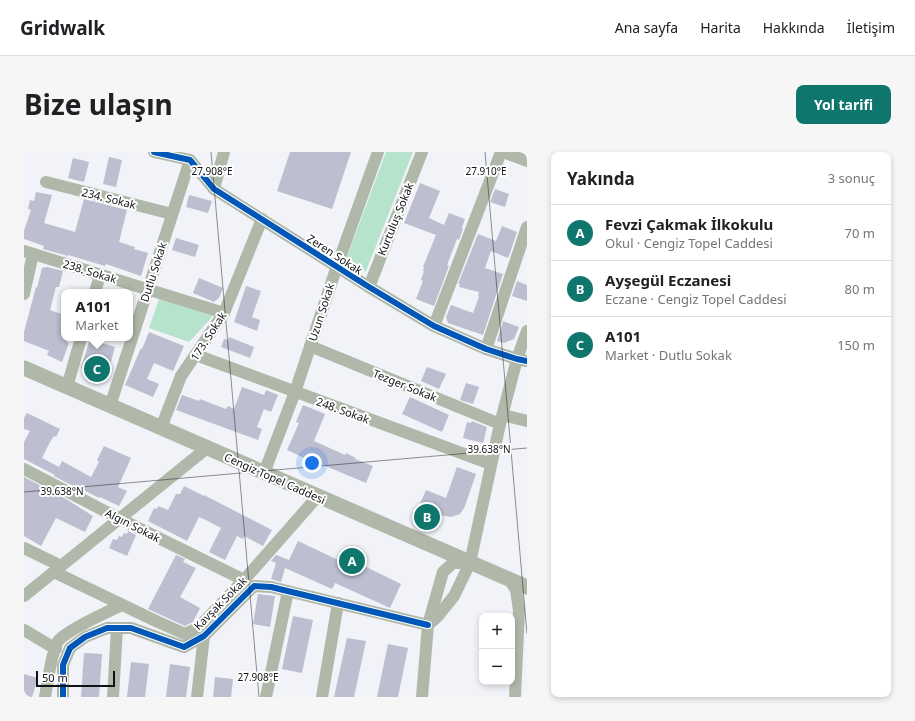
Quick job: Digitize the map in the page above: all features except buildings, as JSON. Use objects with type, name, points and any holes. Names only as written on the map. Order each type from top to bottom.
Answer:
[{"type":"main road","name":"Cengiz Topel Caddesi","points":[[24,368],[527,588]]},
{"type":"street","points":[[154,152],[190,160]]},
{"type":"street","points":[[214,189],[224,152]]},
{"type":"street","name":"Uzun Sokak","points":[[264,473],[295,392],[337,266],[378,152]]},
{"type":"street","name":"Kurtuluş Sokak","points":[[369,287],[422,152]]},
{"type":"street","points":[[434,326],[502,152],[527,161]]},
{"type":"street","name":"Zeren Sokak","points":[[190,160],[214,189],[369,287],[434,326],[486,349],[522,360]]},
{"type":"street","name":"Dutlu Sokak","points":[[133,335],[190,160]]},
{"type":"street","name":"234. Sokak","points":[[46,182],[172,214]]},
{"type":"street","name":"173. Sokak","points":[[161,428],[181,376],[224,313],[262,219]]},
{"type":"street","points":[[486,349],[527,226]]},
{"type":"street","points":[[24,294],[29,253]]},
{"type":"street","name":"238. Sokak","points":[[29,253],[224,313]]},
{"type":"street","points":[[96,289],[100,274]]},
{"type":"street","points":[[428,625],[438,616],[454,596],[470,563],[491,464],[502,420],[522,360],[527,331]]},
{"type":"street","points":[[67,387],[80,341]]},
{"type":"street","name":"Dutlu Sokak","points":[[110,406],[131,341]]},
{"type":"street","name":"Tezger Sokak","points":[[310,346],[502,420],[527,421]]},
{"type":"street","name":"248. Sokak","points":[[196,355],[491,464]]},
{"type":"street","points":[[24,596],[207,448]]},
{"type":"street","name":"Algın Sokak","points":[[24,469],[120,519],[244,580]]},
{"type":"street","name":"Kavşak Sokak","points":[[24,548],[122,605],[185,634],[198,628],[244,580],[318,496]]},
{"type":"street","points":[[422,697],[428,625],[443,572],[453,563],[470,563]]},
{"type":"street","points":[[509,579],[527,583]]},
{"type":"street","points":[[509,579],[516,590],[519,611],[515,697]]},
{"type":"street","points":[[63,697],[63,665],[70,648],[85,637],[106,628],[132,628],[184,647],[204,636],[254,586],[271,587],[428,625]]},
{"type":"street","points":[[266,697],[288,591]]},
{"type":"street","points":[[322,697],[338,603]]},
{"type":"street","points":[[45,697],[52,661],[59,640],[68,632],[122,605]]},
{"type":"street","points":[[113,697],[117,628]]},
{"type":"street","points":[[24,630],[56,649]]},
{"type":"street","points":[[197,697],[204,636]]},
{"type":"street","points":[[516,670],[527,678]]},
{"type":"green space","points":[[386,152],[413,152],[366,271],[363,272],[348,260],[347,257]]},
{"type":"green space","points":[[159,299],[213,316],[189,342],[149,328]]},
{"type":"cycle path","points":[[154,152],[190,160],[214,189],[369,287],[434,326],[486,349],[527,361]]},
{"type":"cycle path","points":[[63,697],[63,665],[70,648],[85,637],[107,628],[131,628],[184,647],[204,636],[254,586],[271,587],[428,625]]},
{"type":"place","name":"A101","points":[[97,369]]},
{"type":"place","name":"Ayşegül Eczanesi","points":[[427,517]]},
{"type":"place","name":"Fevzi Çakmak İlkokulu","points":[[352,561]]}]
